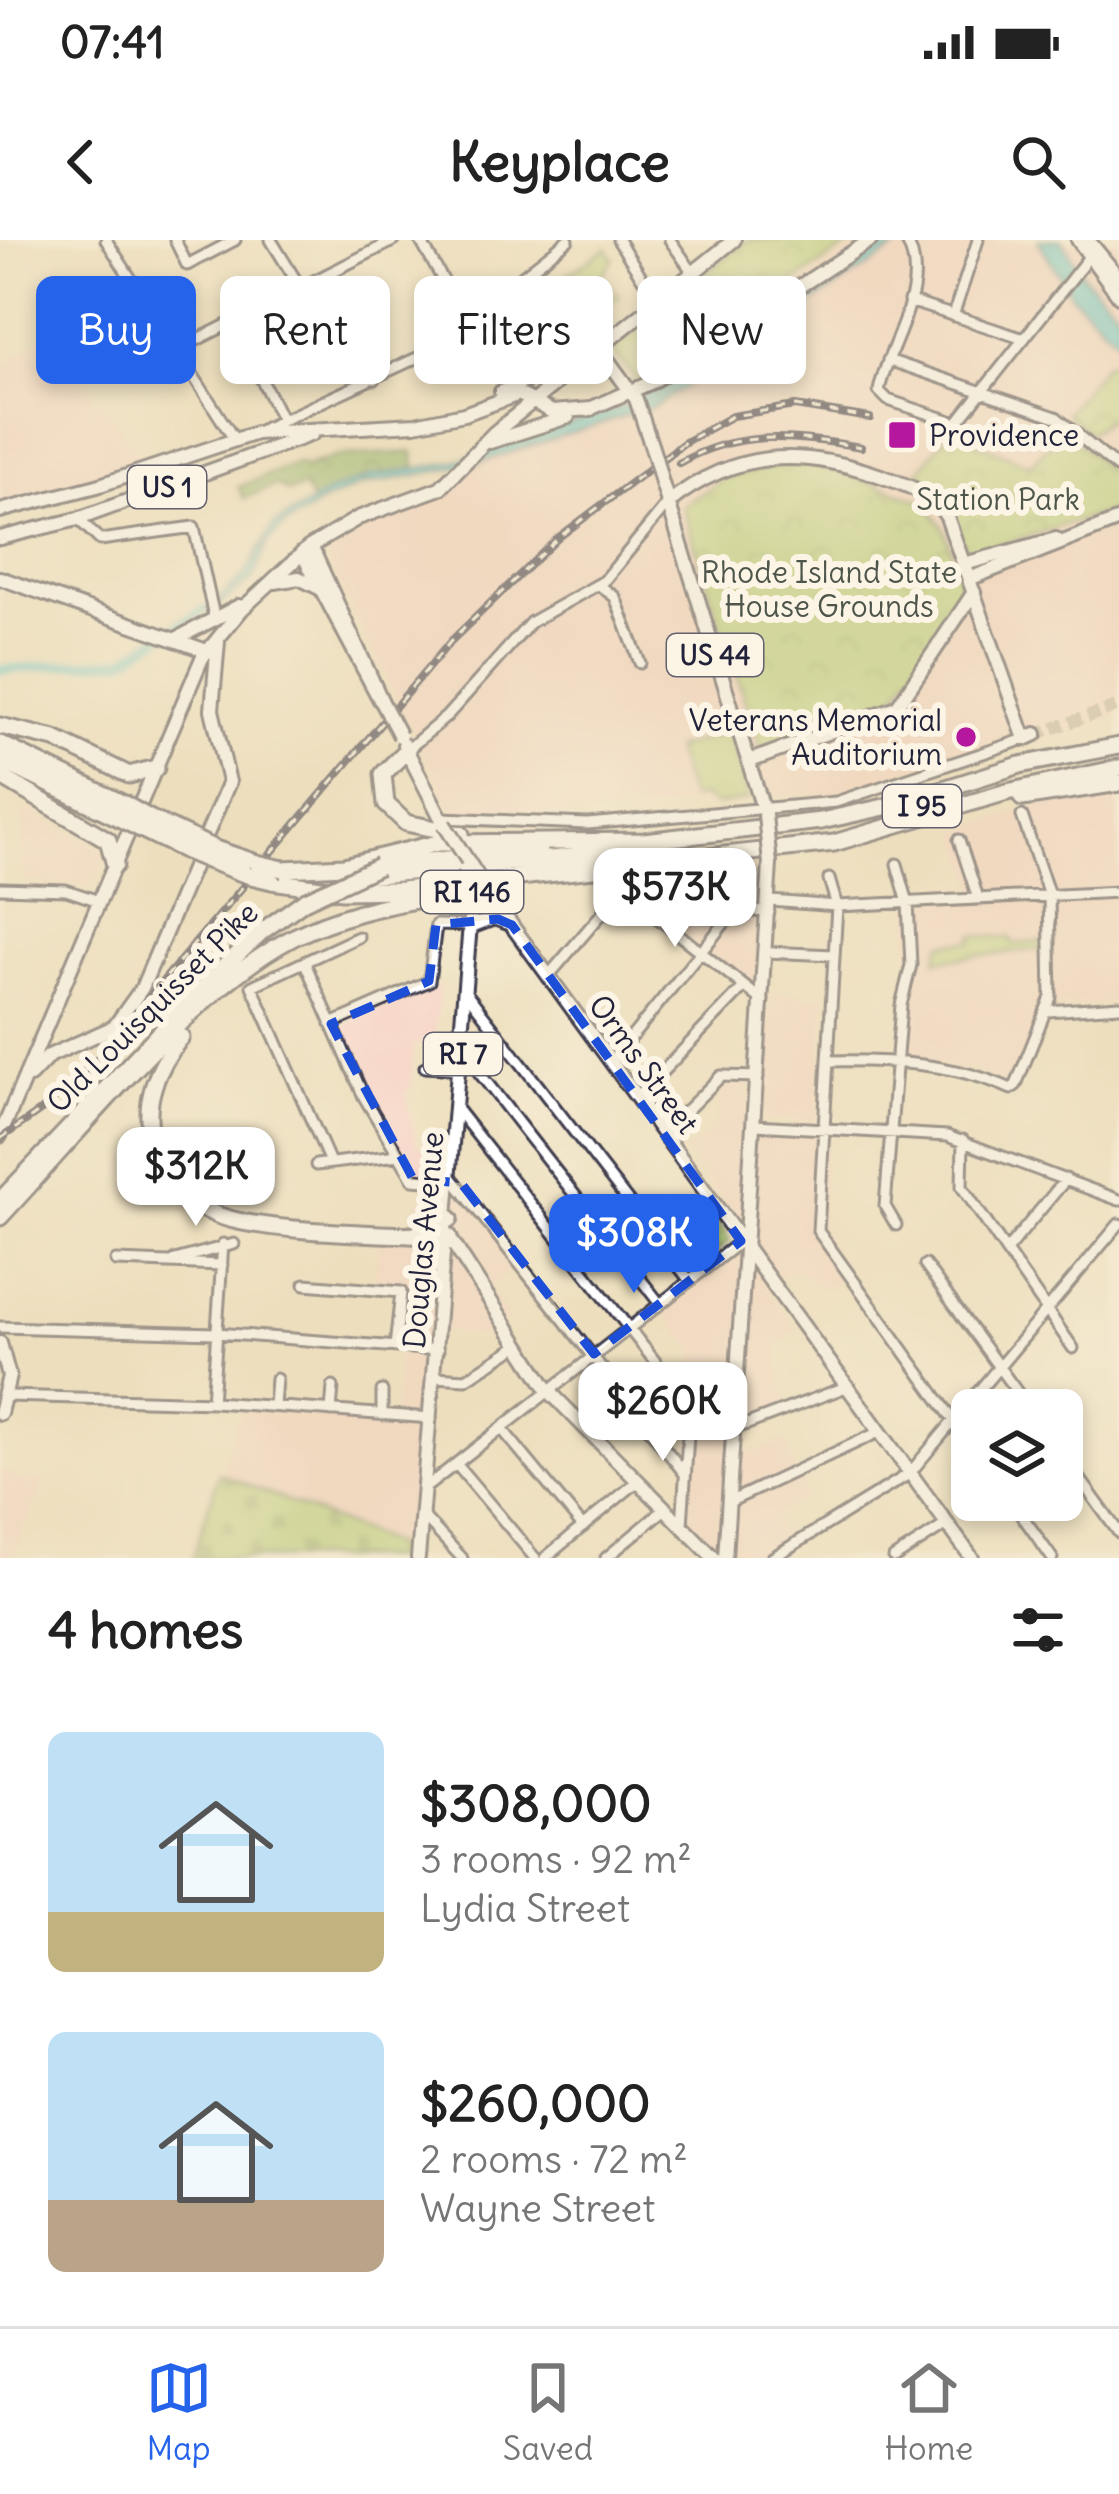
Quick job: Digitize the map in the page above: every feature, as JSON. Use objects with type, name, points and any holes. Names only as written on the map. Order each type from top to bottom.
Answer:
[{"type":"highway","points":[[0,726],[55,739],[129,775],[156,768]]},
{"type":"highway","name":"I 95","points":[[0,743],[123,812],[213,855],[278,875],[377,892],[834,843],[1007,792],[1119,768]]},
{"type":"highway","points":[[403,743],[382,778],[383,799],[397,818],[423,828],[505,841]]},
{"type":"highway","points":[[278,875],[339,867],[438,843],[644,841],[832,819],[1088,751],[1119,747]]},
{"type":"highway","name":"I 95","points":[[278,875],[406,877],[824,830],[895,815],[1014,775],[1119,747]]},
{"type":"highway","name":"I 95","points":[[0,760],[123,812]]},
{"type":"highway","points":[[0,776],[108,840],[115,865]]},
{"type":"highway","points":[[943,814],[1119,783]]},
{"type":"highway","name":"Old Louisquisset Pike","points":[[0,1201],[207,983],[304,901],[379,866],[644,841]]},
{"type":"highway","name":"Old Louisquisset Pike","points":[[0,1217],[232,978],[293,938],[367,910],[606,869]]},
{"type":"highway","points":[[232,978],[172,1049],[154,1082],[150,1131],[165,1172],[193,1202],[230,1219],[448,1237]]},
{"type":"highway","points":[[402,1234],[428,1230],[450,1219]]},
{"type":"main road","points":[[689,276],[734,240]]},
{"type":"main road","points":[[637,401],[871,240]]},
{"type":"main road","points":[[1078,240],[1119,278]]},
{"type":"main road","points":[[1090,251],[1119,296]]},
{"type":"main road","points":[[613,336],[637,318]]},
{"type":"main road","points":[[613,368],[637,401],[668,503],[736,464],[788,454],[824,459],[929,496],[947,516],[1030,736]]},
{"type":"main road","name":"US 1","points":[[446,416],[523,384]]},
{"type":"main road","points":[[0,1136],[188,688],[214,649],[250,601],[306,550],[362,516],[432,493],[557,384]]},
{"type":"main road","name":"US 1","points":[[3,510],[98,486],[256,433],[446,416],[517,394],[557,412],[637,401]]},
{"type":"main road","points":[[483,444],[591,409]]},
{"type":"main road","name":"US 1","points":[[6,536],[78,519],[331,429]]},
{"type":"main road","points":[[225,465],[234,454],[234,439]]},
{"type":"main road","points":[[98,486],[111,496],[101,510]]},
{"type":"main road","name":"US 44","points":[[668,503],[764,810],[770,864],[725,1558]]},
{"type":"main road","points":[[3,510],[6,536]]},
{"type":"main road","points":[[964,564],[1119,520]]},
{"type":"main road","points":[[750,761],[895,710],[951,634],[971,586],[1075,535]]},
{"type":"main road","name":"Orms Street","points":[[306,550],[321,592],[382,702]]},
{"type":"main road","name":"Orms Street","points":[[306,550],[458,851],[972,1558]]},
{"type":"main road","points":[[0,578],[214,649]]},
{"type":"main road","points":[[268,585],[303,579],[321,592]]},
{"type":"main road","points":[[163,635],[191,635],[250,601]]},
{"type":"main road","points":[[163,635],[188,659],[188,688]]},
{"type":"main road","points":[[214,649],[214,725]]},
{"type":"main road","points":[[17,1097],[38,1064],[111,1029],[138,997],[230,777],[207,710],[196,704],[175,721]]},
{"type":"main road","name":"Douglas Avenue","points":[[418,1558],[473,922],[458,851]]},
{"type":"main road","points":[[473,922],[493,899]]},
{"type":"main road","points":[[473,922],[494,918],[512,925]]},
{"type":"main road","points":[[48,1022],[51,1044],[64,1049]]},
{"type":"main road","points":[[448,1237],[548,1390],[708,1556]]},
{"type":"main road","points":[[0,1343],[8,1369],[7,1396],[0,1413]]},
{"type":"street","points":[[106,240],[130,276]]},
{"type":"street","points":[[175,240],[187,265],[236,240]]},
{"type":"street","points":[[271,240],[293,276]]},
{"type":"street","points":[[324,276],[394,240]]},
{"type":"street","points":[[420,240],[441,276]]},
{"type":"street","points":[[523,276],[568,240]]},
{"type":"street","points":[[618,240],[641,276]]},
{"type":"street","points":[[670,240],[693,273]]},
{"type":"street","points":[[707,240],[717,254]]},
{"type":"street","points":[[952,316],[978,240]]},
{"type":"street","points":[[907,241],[916,275],[888,360],[882,396],[951,422],[965,418],[1090,251]]},
{"type":"street","points":[[910,301],[1024,339]]},
{"type":"street","points":[[888,360],[1063,420],[1119,469]]},
{"type":"street","points":[[196,376],[234,439]]},
{"type":"street","points":[[264,384],[282,420]]},
{"type":"street","points":[[256,433],[364,384]]},
{"type":"street","points":[[216,407],[221,424],[216,445]]},
{"type":"street","points":[[403,743],[446,717],[531,622],[599,586],[668,503]]},
{"type":"street","points":[[78,519],[103,541],[192,526],[215,621]]},
{"type":"street","points":[[599,586],[615,597],[640,663]]},
{"type":"street","points":[[443,821],[587,824],[853,799],[1030,736]]},
{"type":"street","points":[[828,1061],[975,1073],[1011,1089],[1048,1011],[1049,895],[1022,816]]},
{"type":"street","points":[[958,840],[979,898]]},
{"type":"street","points":[[896,1225],[885,1206],[896,1064],[911,965],[908,903],[897,864]]},
{"type":"street","points":[[830,879],[837,906],[818,1231],[951,1417]]},
{"type":"street","points":[[0,888],[59,889],[99,901]]},
{"type":"street","points":[[550,974],[614,894],[624,891],[742,989],[763,1001]]},
{"type":"street","points":[[612,1061],[735,910],[1119,892]]},
{"type":"street","points":[[332,1024],[429,981],[436,925],[473,922]]},
{"type":"street","points":[[329,1160],[253,986],[358,937]]},
{"type":"street","points":[[766,952],[834,955]]},
{"type":"street","points":[[305,963],[364,1097],[413,1179],[453,1180],[685,1474]]},
{"type":"street","points":[[638,1097],[742,989]]},
{"type":"street","points":[[468,995],[690,1281]]},
{"type":"street","points":[[1048,1011],[1119,1006]]},
{"type":"street","points":[[463,1052],[660,1304]]},
{"type":"street","points":[[425,1067],[462,1070]]},
{"type":"street","points":[[664,1133],[722,1076],[758,1076]]},
{"type":"street","points":[[0,1097],[17,1097]]},
{"type":"street","points":[[458,1111],[689,1405]]},
{"type":"street","points":[[755,1125],[963,1140],[1119,1200]]},
{"type":"street","points":[[963,1140],[962,1186],[1073,1348]]},
{"type":"street","points":[[316,1165],[398,1155]]},
{"type":"street","points":[[1006,1251],[1066,1179]]},
{"type":"street","points":[[980,1389],[1119,1224]]},
{"type":"street","points":[[425,1487],[744,1242]]},
{"type":"street","points":[[167,1263],[228,1244],[222,1264],[212,1402]]},
{"type":"street","points":[[116,1261],[222,1264]]},
{"type":"street","points":[[925,1265],[1016,1389]]},
{"type":"street","points":[[305,1284],[401,1292],[395,1347]]},
{"type":"street","points":[[0,1327],[216,1333],[438,1350]]},
{"type":"street","points":[[435,1377],[466,1379],[519,1346]]},
{"type":"street","points":[[274,1406],[277,1379]]},
{"type":"street","points":[[331,1411],[333,1387]]},
{"type":"street","points":[[734,1429],[846,1387]]},
{"type":"street","points":[[682,1526],[691,1389],[736,1392]]},
{"type":"street","points":[[382,1391],[382,1414]]},
{"type":"street","points":[[7,1396],[212,1402],[431,1418]]},
{"type":"street","points":[[772,1558],[909,1474],[951,1422]]},
{"type":"street","points":[[502,1430],[583,1526]]},
{"type":"street","points":[[729,1502],[879,1432]]},
{"type":"street","points":[[458,1466],[535,1558]]},
{"type":"street","points":[[545,1558],[638,1481]]},
{"type":"street","points":[[1083,1483],[1119,1533]]},
{"type":"street","points":[[605,1558],[665,1509]]},
{"type":"street","points":[[422,1515],[463,1558]]},
{"type":"street","points":[[1026,1521],[1052,1558]]},
{"type":"street","points":[[894,1558],[947,1524]]},
{"type":"highlighted area","points":[[498,919],[512,925],[741,1241],[594,1354],[461,1183],[413,1179],[331,1024],[429,981],[436,925]]},
{"type":"shaded area","points":[[866,240],[1119,240],[1119,716],[1038,744],[1032,730],[833,795],[774,795],[592,816],[453,812],[324,555],[373,523],[446,495],[484,442],[651,384],[806,384],[806,281]]},
{"type":"shaded area","points":[[36,343],[36,384],[87,384],[147,469],[0,509],[0,366]]},
{"type":"shaded area","points":[[1119,793],[1119,1002],[1053,1007],[1014,1088],[971,1069],[898,1063],[910,968],[908,902],[978,894],[958,832],[1059,797]]},
{"type":"shaded area","points":[[23,807],[109,854],[92,887],[24,881]]},
{"type":"shaded area","points":[[762,866],[756,990],[668,923],[693,888],[711,886],[716,870]]},
{"type":"shaded area","points":[[428,988],[440,988],[434,1044],[414,1044],[411,1089],[405,1091],[417,1145],[447,1149],[445,1178],[460,1187],[519,1264],[489,1287],[509,1320],[480,1337],[430,1328],[408,1551],[219,1473],[241,1410],[393,1421],[405,1290],[374,1287],[377,1243],[440,1217],[422,1211],[416,1201],[426,1192],[368,1094],[338,1027]]},
{"type":"shaded area","points":[[771,993],[826,997],[817,1123],[763,1119]]},
{"type":"shaded area","points":[[722,1071],[750,1073],[746,1132],[828,1138],[818,1230],[849,1274],[824,1289],[796,1270],[763,1283],[796,1330],[778,1344],[781,1382],[789,1404],[743,1421],[741,1456],[786,1440],[805,1498],[773,1517],[787,1542],[767,1558],[709,1558],[685,1522],[691,1441],[707,1442],[708,1430],[692,1428],[696,1351],[662,1311],[736,1254],[736,1221],[686,1153],[718,1123]]},
{"type":"shaded area","points":[[0,1469],[27,1483],[33,1477],[44,1484],[11,1558],[0,1558]]},
{"type":"green space","points":[[748,240],[858,240],[803,276],[703,276]]},
{"type":"green space","points":[[607,248],[614,259],[602,276],[565,276]]},
{"type":"green space","points":[[637,328],[637,382],[613,352]]},
{"type":"green space","points":[[1119,357],[1119,411],[1089,433],[1066,413],[1106,362],[1112,364]]},
{"type":"green space","name":"Station Park","points":[[1063,430],[1114,474],[1119,509],[975,552],[965,547],[944,500],[913,479],[950,431],[1030,465]]},
{"type":"green space","points":[[414,452],[415,468],[352,484],[313,503],[304,487],[288,492],[276,485],[244,499],[238,487],[297,463],[304,467],[338,456]]},
{"type":"green space","name":"Rhode Island State House Grounds","points":[[796,463],[836,470],[923,501],[944,528],[961,584],[959,601],[889,705],[760,748],[682,506],[726,477]]},
{"type":"green space","points":[[730,731],[748,800],[716,805],[703,797],[690,798],[674,749]]},
{"type":"green space","points":[[973,935],[1011,938],[1013,944],[1046,941],[1046,949],[936,960],[942,943],[973,941]]},
{"type":"green space","points":[[707,1206],[730,1241],[692,1271],[666,1238]]},
{"type":"green space","points":[[219,1473],[408,1551],[407,1558],[193,1558]]},
{"type":"water","points":[[889,240],[909,240],[806,308],[806,292]]},
{"type":"water","points":[[1038,240],[1062,240],[1085,278],[1119,312],[1119,341],[1071,295]]},
{"type":"water","points":[[659,384],[690,384],[656,406],[475,464],[362,485],[321,503],[282,528],[268,543],[253,579],[219,605],[218,599],[246,573],[273,525],[328,492],[371,476],[453,462],[624,406]]},
{"type":"waterway","points":[[0,670],[123,660],[205,609]]},
{"type":"tunnel","points":[[1036,734],[1119,706]]},
{"type":"railway","points":[[0,1139],[43,1109],[95,1061],[451,641],[559,537],[685,442],[732,416],[795,406],[870,418]]},
{"type":"railway","points":[[679,463],[745,440],[813,440],[861,447]]},
{"type":"place","name":"Providence","points":[[902,435]]},
{"type":"place","name":"Veterans Memorial Auditorium","points":[[966,737]]}]
